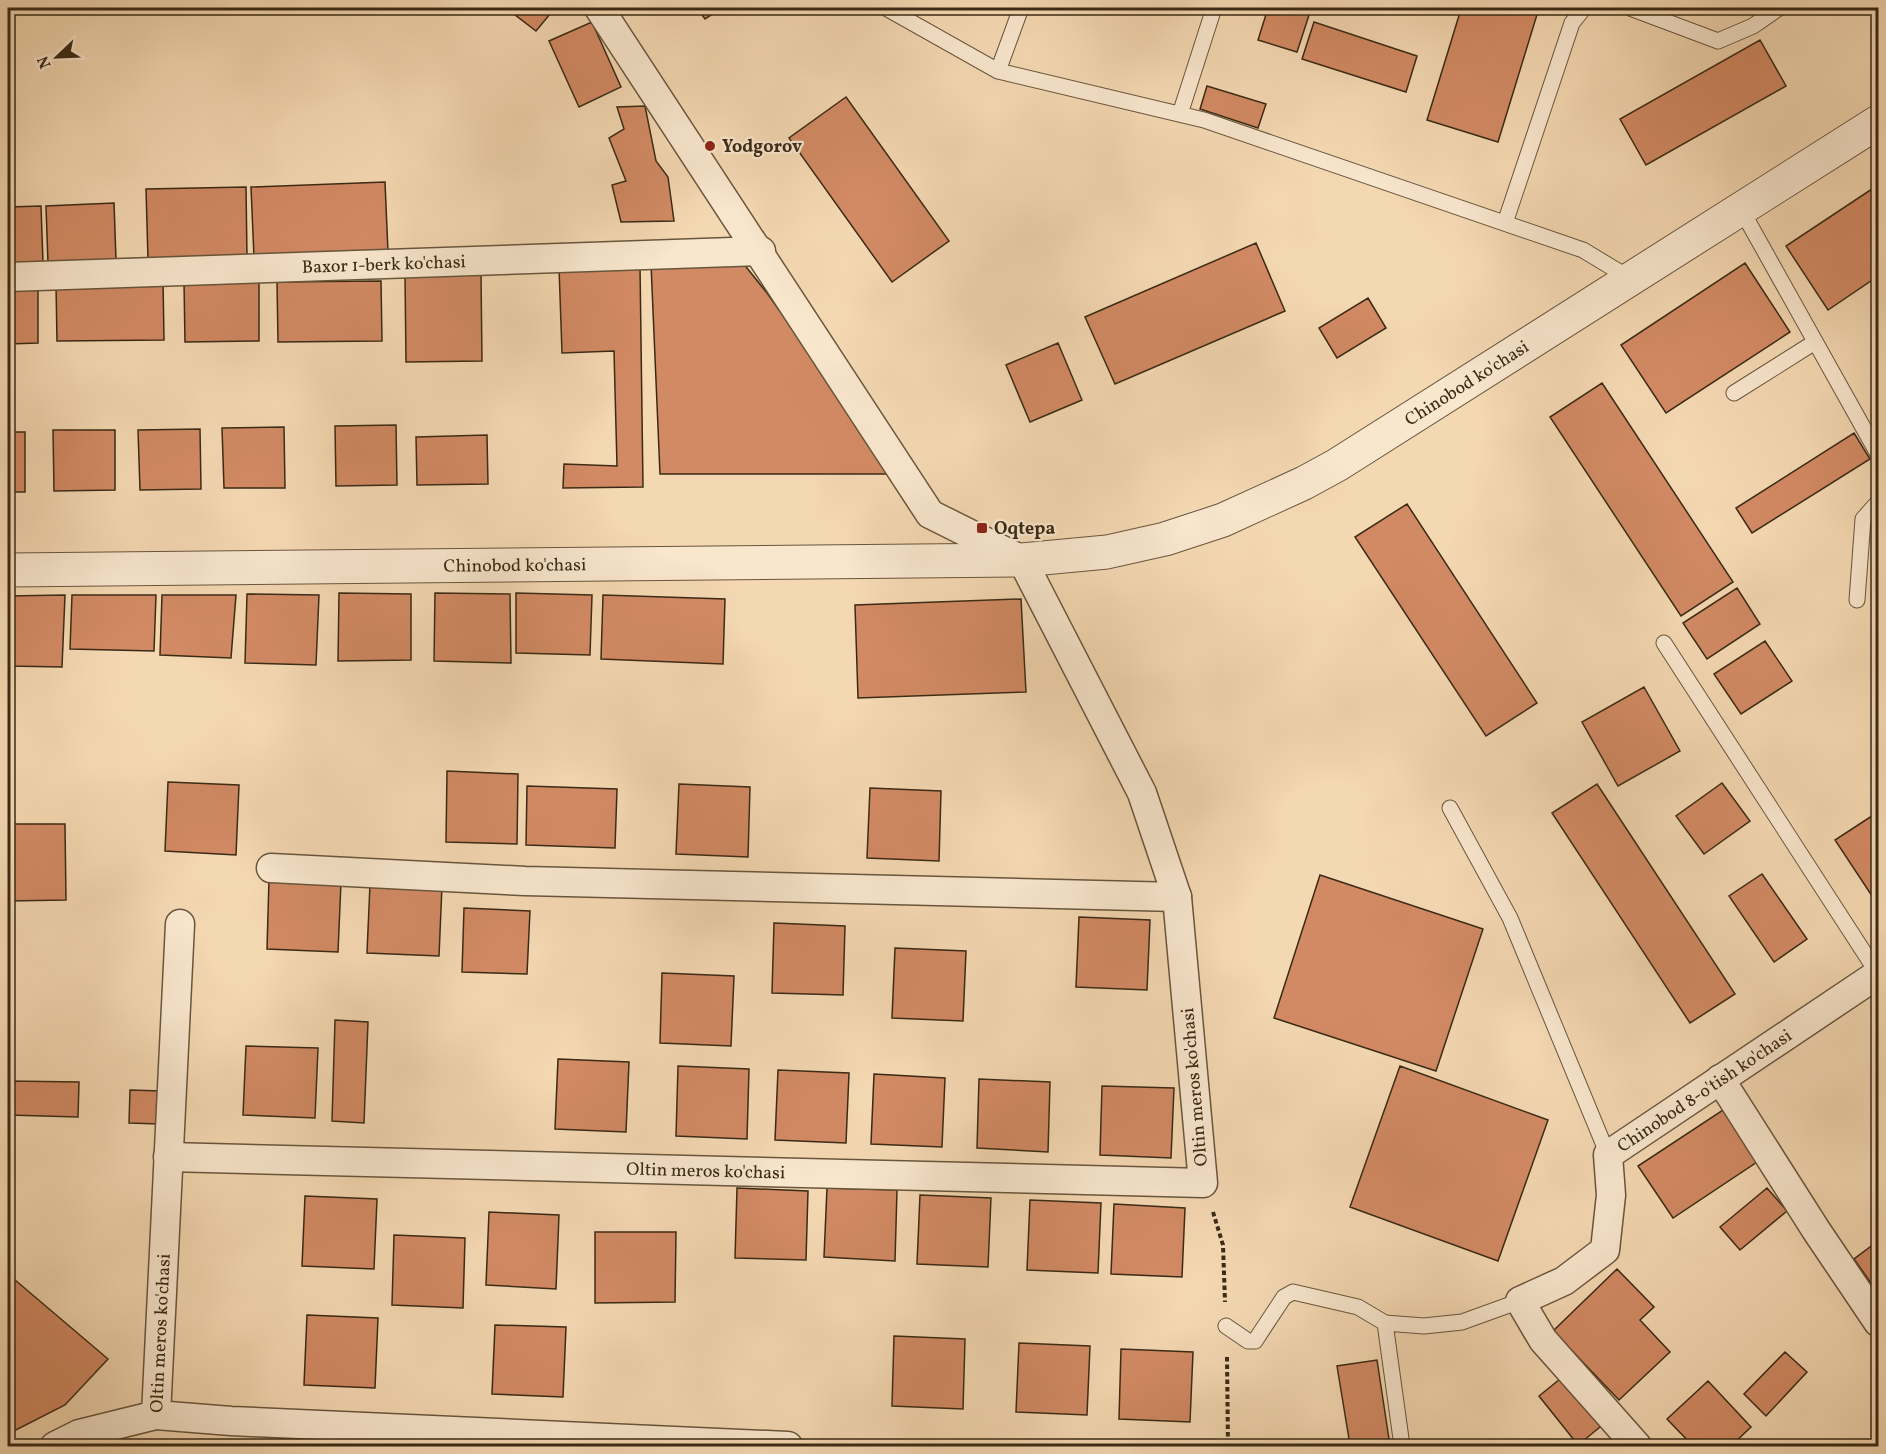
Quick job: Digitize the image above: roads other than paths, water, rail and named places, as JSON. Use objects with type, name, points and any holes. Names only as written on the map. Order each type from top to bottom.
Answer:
[{"type":"street","points":[[271,868],[525,881],[1177,897],[1142,793],[1022,560],[930,514],[599,8]]},
{"type":"street","name":"Chinobod ko'chasi","points":[[8,570],[1022,560],[1075,556],[1137,546],[1194,530],[1251,508],[1337,465],[1878,122]]},
{"type":"street","name":"Baxor 1-berk ko'chasi","points":[[8,277],[760,251]]},
{"type":"street","name":"Oltin meros ko'chasi","points":[[168,1158],[1203,1183],[1177,897]]},
{"type":"street","name":"Oltin meros ko'chasi","points":[[180,924],[156,1415],[231,1421],[788,1446]]},
{"type":"street","name":"Chinobod 8-o'tish ko'chasi","points":[[1520,1301],[1564,1281],[1605,1250],[1611,1195],[1608,1155],[1878,974]]},
{"type":"street","points":[[1720,1079],[1878,1323]]},
{"type":"street","points":[[1520,1301],[1543,1340],[1637,1446]]},
{"type":"street","points":[[55,1446],[79,1434],[156,1415]]},
{"type":"lane","points":[[886,8],[998,71],[1180,114],[1583,250],[1631,279]]},
{"type":"lane","points":[[998,71],[1021,8]]},
{"type":"lane","points":[[1180,114],[1214,8]]},
{"type":"lane","points":[[1505,223],[1572,23],[1584,8]]},
{"type":"lane","points":[[1630,8],[1718,41],[1753,26],[1779,8]]},
{"type":"lane","points":[[1741,209],[1878,454]]},
{"type":"lane","points":[[1734,393],[1815,342]]},
{"type":"lane","points":[[1857,600],[1863,519],[1878,502]]},
{"type":"lane","points":[[1664,643],[1878,974]]},
{"type":"lane","points":[[1450,808],[1510,918],[1608,1155]]},
{"type":"lane","points":[[1226,1326],[1248,1341],[1255,1341],[1284,1298],[1300,1292],[1358,1307],[1385,1323],[1424,1326],[1461,1322],[1520,1301]]},
{"type":"lane","points":[[1385,1323],[1402,1446]]},
{"type":"place","name":"Yodgorov","points":[[710,146]]},
{"type":"place","name":"Oqtepa","points":[[982,528]]}]
